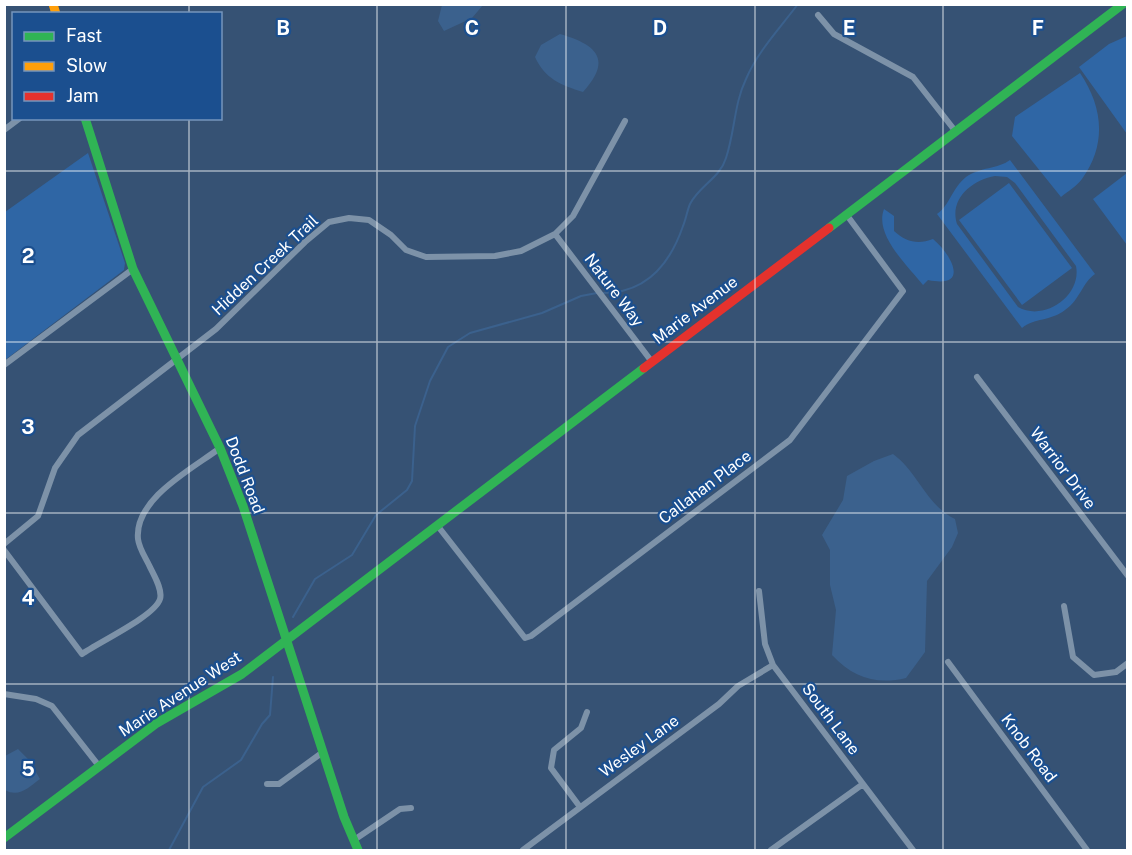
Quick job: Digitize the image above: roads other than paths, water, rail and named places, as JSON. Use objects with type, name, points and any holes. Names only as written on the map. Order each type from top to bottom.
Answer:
[{"type":"street","name":"Marie Avenue","points":[[286,640],[1123,4]]},
{"type":"street","points":[[818,15],[834,34],[913,77],[956,132]]},
{"type":"street","points":[[4,130],[18,120]]},
{"type":"street","name":"Dodd Road","points":[[86,120],[102,178],[133,269],[220,448],[243,506],[323,752],[358,850]]},
{"type":"street","name":"Hidden Creek Trail","points":[[4,544],[38,516],[55,468],[78,435],[216,329],[305,242],[329,222],[349,218],[369,220],[391,235],[406,250],[426,257],[495,256],[521,251],[555,234],[573,216],[625,121]]},
{"type":"street","name":"Callahan Place","points":[[437,525],[525,638],[541,629],[790,440],[903,291],[846,214]]},
{"type":"street","name":"Nature Way","points":[[555,234],[652,362]]},
{"type":"street","points":[[4,365],[133,269]]},
{"type":"street","name":"Warrior Drive","points":[[977,377],[1128,576]]},
{"type":"street","points":[[4,550],[82,654],[105,637],[149,615],[160,599],[159,588],[138,542],[141,516],[154,498],[220,448]]},
{"type":"street","name":"South Lane","points":[[759,591],[765,645],[773,666],[913,850]]},
{"type":"street","points":[[1064,606],[1073,657],[1094,675],[1116,672],[1128,663]]},
{"type":"street","name":"Marie Avenue West","points":[[4,838],[157,723],[242,674],[286,640]]},
{"type":"street","name":"Knob Road","points":[[948,662],[1087,850]]},
{"type":"street","name":"Wesley Lane","points":[[523,850],[719,704],[738,686],[773,666]]},
{"type":"street","points":[[4,694],[36,699],[52,706],[99,766]]},
{"type":"street","points":[[580,807],[551,768],[554,750],[581,728],[587,712]]},
{"type":"street","points":[[267,784],[279,784],[323,752]]},
{"type":"street","points":[[771,850],[863,784]]},
{"type":"street","points":[[354,840],[400,809],[411,808]]},
{"type":"waterway","points":[[603,293],[632,288],[644,282],[663,264],[678,240],[690,204],[723,165],[729,148],[739,98],[751,69],[763,49],[798,4]]},
{"type":"waterway","points":[[293,617],[315,579],[352,555],[376,515],[407,490],[412,481],[415,426],[430,381],[448,347],[470,333],[542,313],[581,296],[597,293]]},
{"type":"waterway","points":[[169,850],[203,787],[241,760],[262,724],[270,715],[273,677]]}]
